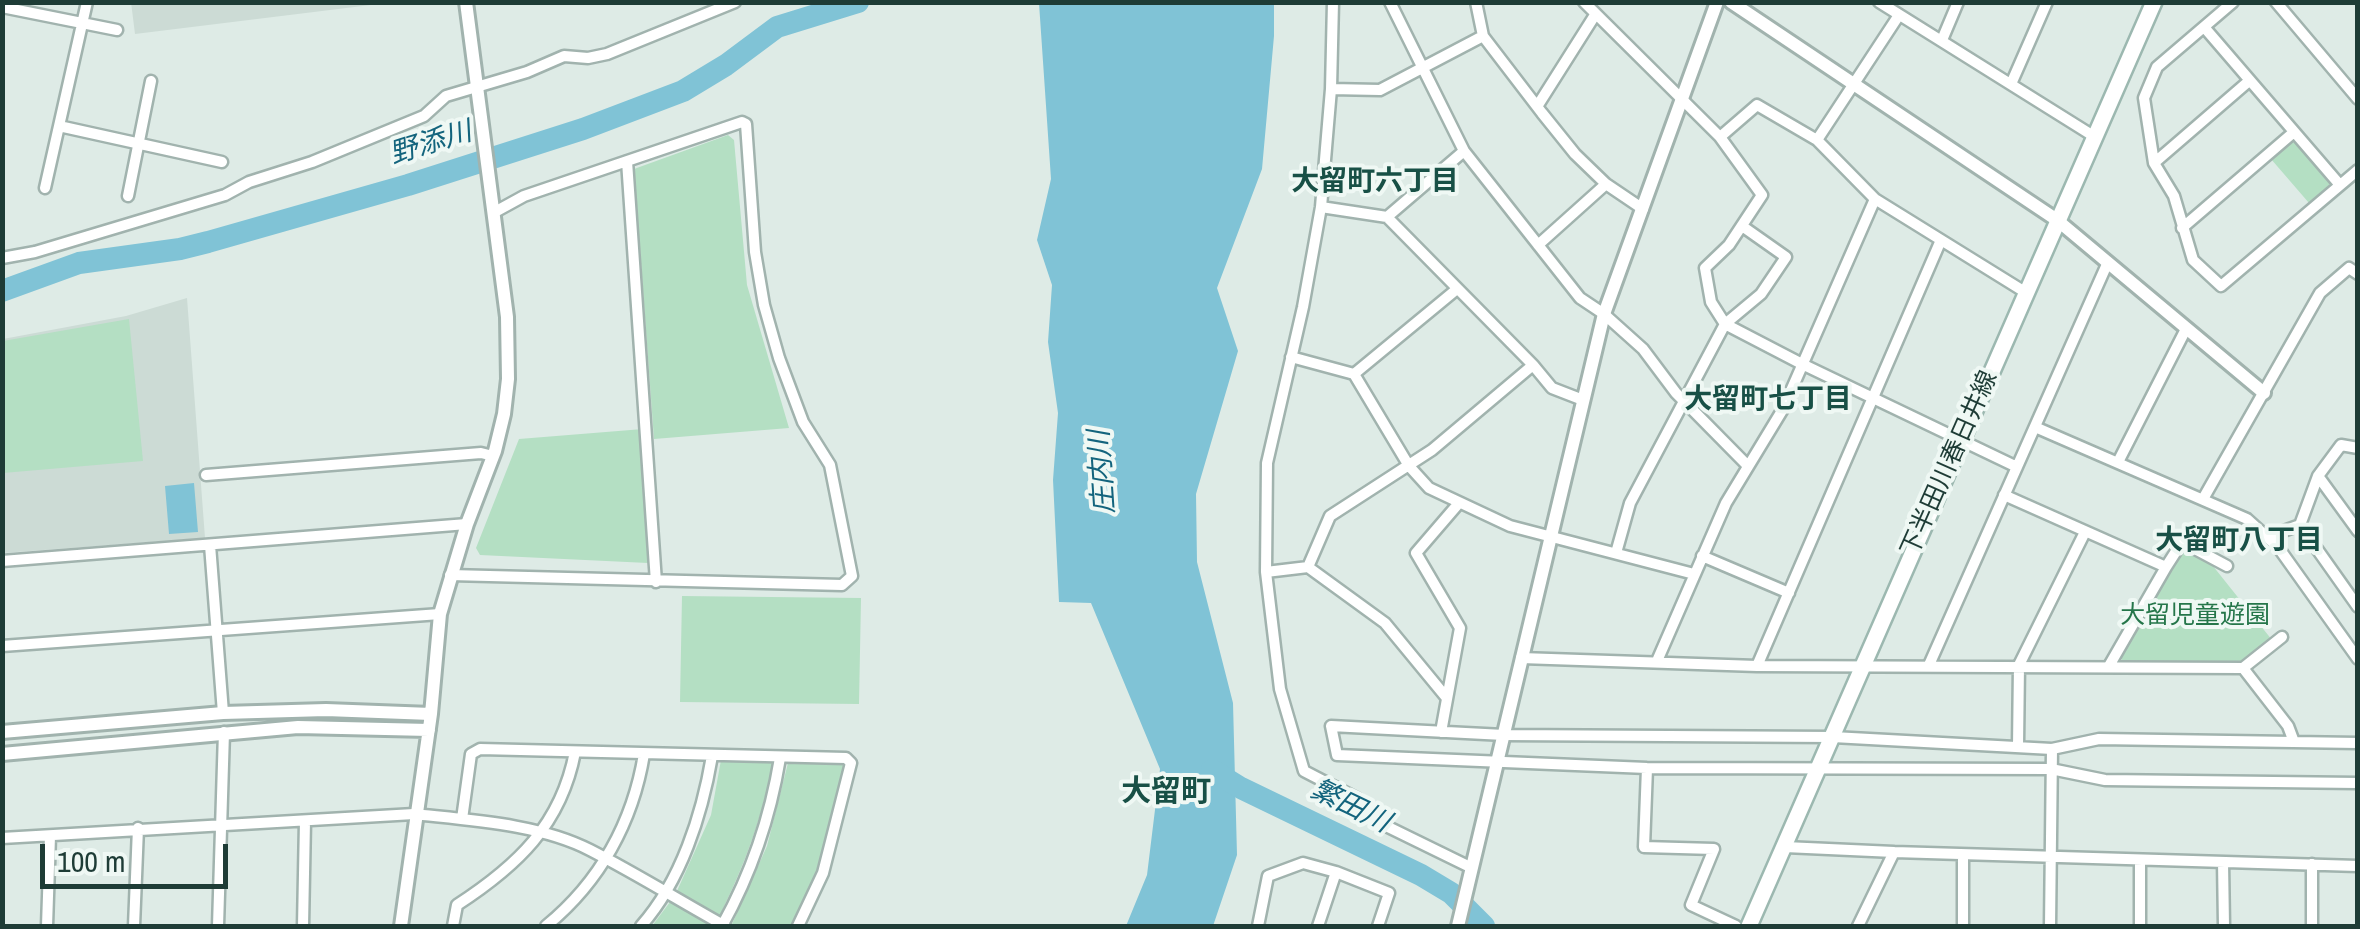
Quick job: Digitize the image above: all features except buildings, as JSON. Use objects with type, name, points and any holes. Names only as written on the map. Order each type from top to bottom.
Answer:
[{"type":"main road","name":"下半田川春日井線","points":[[1749,926],[2154,2]]},
{"type":"street","points":[[45,188],[87,2]]},
{"type":"street","points":[[401,926],[440,614],[467,524],[494,456],[504,414],[508,332],[466,2]]},
{"type":"street","points":[[2,258],[52,247],[224,195],[424,116],[446,96],[527,72],[564,56],[588,58],[607,54],[735,2]]},
{"type":"street","points":[[1333,2],[1331,89],[1320,206],[1267,463],[1266,572],[1280,689],[1304,770],[1358,800],[1382,824],[1472,868]]},
{"type":"street","points":[[1390,2],[1464,151],[1580,298],[1642,349],[1684,400],[1748,466]]},
{"type":"street","points":[[1476,2],[1483,36],[1575,154],[1606,184],[1643,209]]},
{"type":"street","points":[[1584,2],[1720,137],[1762,195],[1729,245],[1705,268],[1710,302],[1724,324],[2017,467]]},
{"type":"street","points":[[1458,926],[1604,314],[1717,2]]},
{"type":"street","points":[[1731,2],[2056,220],[2264,392]]},
{"type":"street","points":[[1879,2],[2095,137]]},
{"type":"street","points":[[1942,40],[1958,2]]},
{"type":"street","points":[[2010,84],[2047,2]]},
{"type":"street","points":[[2233,2],[2156,67],[2144,98],[2154,163],[2174,196],[2193,260],[2221,286],[2358,170]]},
{"type":"street","points":[[2276,2],[2358,99]]},
{"type":"street","points":[[2,7],[116,30]]},
{"type":"street","points":[[1538,105],[1595,15]]},
{"type":"street","points":[[1817,140],[1898,15]]},
{"type":"street","points":[[2204,27],[2340,185]]},
{"type":"street","points":[[1331,89],[1380,90],[1483,36]]},
{"type":"street","points":[[128,196],[151,81]]},
{"type":"street","points":[[2154,163],[2249,81]]},
{"type":"street","points":[[1720,137],[1757,104],[1817,140],[1874,199],[2025,292]]},
{"type":"street","points":[[450,574],[842,585],[852,576],[830,465],[803,422],[764,305],[755,252],[746,124],[742,122],[524,196],[493,213]]},
{"type":"street","points":[[58,126],[222,162]]},
{"type":"street","points":[[2182,228],[2294,132]]},
{"type":"street","points":[[1387,217],[1464,151]]},
{"type":"street","points":[[626,161],[656,582]]},
{"type":"street","points":[[1538,244],[1606,184]]},
{"type":"street","points":[[1657,661],[1726,503],[1783,409],[1874,199]]},
{"type":"street","points":[[1320,206],[1387,217],[1552,388],[1582,400]]},
{"type":"street","points":[[1616,553],[1630,503],[1724,324],[1762,294],[1786,257],[1742,226]]},
{"type":"street","points":[[1757,666],[1941,240]]},
{"type":"street","points":[[1929,666],[2108,262]]},
{"type":"street","points":[[2203,499],[2320,293],[2348,268],[2358,274]]},
{"type":"street","points":[[1354,374],[1457,290]]},
{"type":"street","points":[[2118,462],[2186,329]]},
{"type":"street","points":[[1290,357],[1354,374],[1408,466],[1429,488],[1510,526],[1694,574]]},
{"type":"street","points":[[1308,567],[1330,516],[1432,450],[1533,365]]},
{"type":"street","points":[[2035,426],[2248,519],[2278,547],[2358,660]]},
{"type":"street","points":[[2267,537],[2300,524],[2318,476],[2341,445],[2358,448]]},
{"type":"street","points":[[206,475],[494,456]]},
{"type":"street","points":[[2318,476],[2358,531]]},
{"type":"street","points":[[2004,495],[2166,567]]},
{"type":"street","points":[[1441,732],[1460,628],[1416,552],[1459,503]]},
{"type":"street","points":[[2,561],[467,524]]},
{"type":"street","points":[[2300,524],[2358,607]]},
{"type":"street","points":[[2018,746],[2019,665],[2085,532]]},
{"type":"street","points":[[2108,666],[2182,542],[2227,566]]},
{"type":"street","points":[[210,545],[222,713]]},
{"type":"street","points":[[1702,556],[1788,593]]},
{"type":"street","points":[[1266,572],[1308,567],[1384,623],[1446,697]]},
{"type":"street","points":[[2,646],[440,614]]},
{"type":"street","points":[[1521,658],[1757,666],[2242,668],[2282,637]]},
{"type":"street","points":[[2242,668],[2288,726],[2294,742]]},
{"type":"street","points":[[2,732],[222,713],[326,710],[430,714]]},
{"type":"street","points":[[2358,743],[2098,739],[2052,749],[1833,737],[1504,736],[1330,726],[1337,755],[1648,768],[2051,769],[2105,780],[2358,783]]},
{"type":"street","points":[[2,754],[298,727],[428,730]]},
{"type":"street","points":[[218,926],[224,732]]},
{"type":"street","points":[[2050,926],[2052,749]]},
{"type":"street","points":[[462,819],[474,750],[846,758],[850,763],[823,874],[798,926]]},
{"type":"street","points":[[453,926],[457,905],[500,878],[540,834],[564,792],[575,752]]},
{"type":"street","points":[[546,926],[586,888],[623,829],[644,754]]},
{"type":"street","points":[[640,926],[664,894],[691,838],[705,796],[712,756]]},
{"type":"street","points":[[2,838],[414,814],[462,819],[540,834],[590,850],[723,926],[752,868],[768,821],[780,758]]},
{"type":"street","points":[[1648,768],[1644,847],[1714,849],[1691,905],[1736,926]]},
{"type":"street","points":[[303,926],[305,821]]},
{"type":"street","points":[[134,926],[138,828]]},
{"type":"street","points":[[47,926],[50,836]]},
{"type":"street","points":[[1785,847],[1964,856],[2358,866]]},
{"type":"street","points":[[1858,926],[1894,852]]},
{"type":"street","points":[[1963,926],[1964,856]]},
{"type":"street","points":[[2140,860],[2140,926]]},
{"type":"street","points":[[2223,862],[2224,926]]},
{"type":"street","points":[[1258,926],[1268,876],[1303,863],[1389,893],[1378,926]]},
{"type":"street","points":[[2312,864],[2312,926]]},
{"type":"street","points":[[1318,926],[1336,872]]},
{"type":"shaded area","points":[[131,2],[387,2],[387,3],[135,34]]},
{"type":"shaded area","points":[[187,298],[205,538],[3,553],[3,339],[126,316]]},
{"type":"green space","points":[[728,135],[734,140],[747,285],[789,428],[654,439],[634,169]]},
{"type":"green space","points":[[2291,142],[2297,143],[2329,180],[2329,187],[2309,203],[2271,159]]},
{"type":"green space","points":[[129,319],[143,461],[3,473],[3,341]]},
{"type":"green space","points":[[643,429],[648,563],[480,555],[476,548],[519,439]]},
{"type":"green space","name":"大留児童遊園","points":[[2186,548],[2209,561],[2272,640],[2238,662],[2123,661],[2120,657],[2180,550]]},
{"type":"green space","points":[[682,596],[861,598],[859,704],[680,702]]},
{"type":"green space","points":[[721,760],[773,761],[752,841],[719,917],[677,891],[711,815]]},
{"type":"green space","points":[[788,763],[845,763],[827,848],[812,889],[792,926],[736,926],[732,924],[767,846]]},
{"type":"green space","points":[[670,902],[711,926],[652,926]]},
{"type":"water","name":"庄内川","points":[[1039,3],[1274,3],[1262,169],[1217,288],[1238,351],[1196,494],[1197,562],[1233,703],[1237,855],[1213,926],[1126,926],[1147,875],[1160,769],[1091,603],[1059,602],[1053,480],[1058,413],[1048,342],[1052,285],[1037,240],[1051,179]]},
{"type":"water","points":[[194,483],[198,532],[169,534],[165,486]]},
{"type":"waterway","name":"野添川","points":[[2,291],[79,263],[208,242],[408,185],[583,129],[683,91],[777,27],[858,2]]},
{"type":"waterway","name":"繁田川","points":[[1212,770],[1241,788],[1421,875],[1451,893],[1484,926]]},
{"type":"district","name":"大留町六丁目","points":[[1375,182]]},
{"type":"district","name":"大留町七丁目","points":[[1768,400]]},
{"type":"district","name":"大留町八丁目","points":[[2239,541]]},
{"type":"district","name":"大留町","points":[[1166,793]]}]
